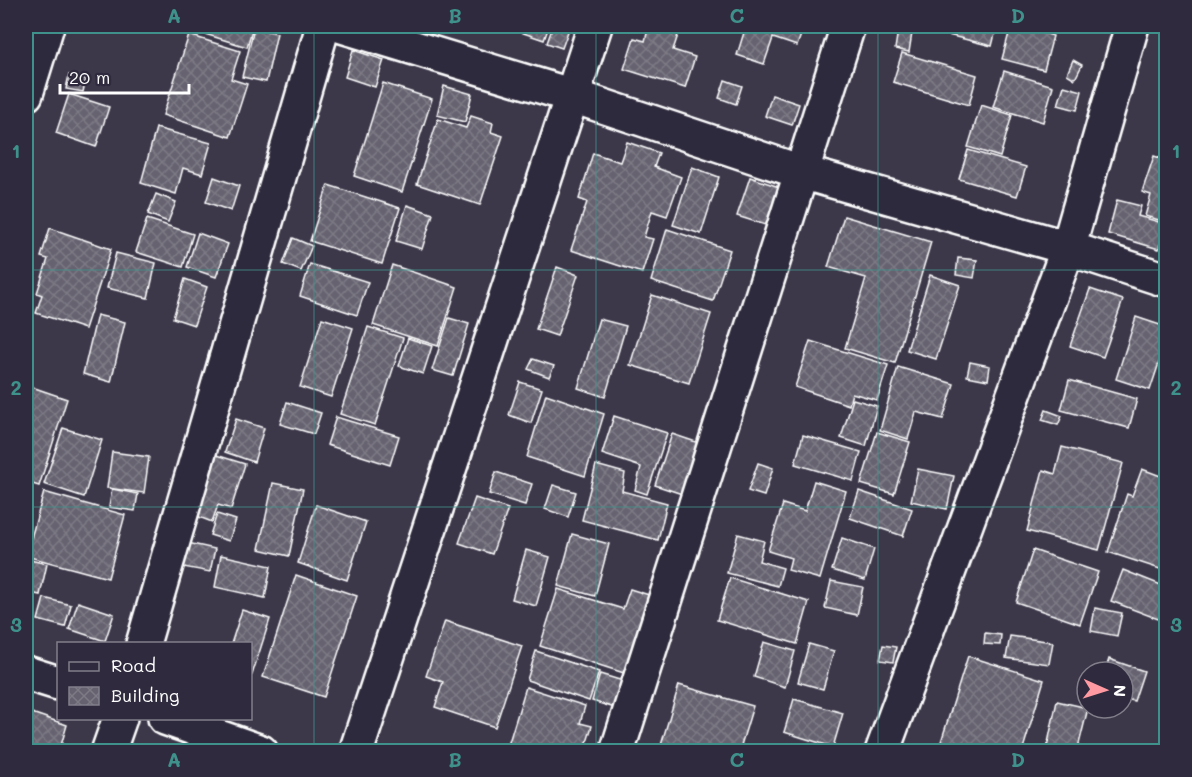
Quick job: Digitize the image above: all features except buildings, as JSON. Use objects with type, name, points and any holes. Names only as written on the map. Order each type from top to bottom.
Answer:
[{"type":"street","points":[[26,94],[47,26]]},
{"type":"street","points":[[143,642],[323,26]]},
{"type":"street","points":[[342,26],[573,96],[801,171],[1068,248],[1167,280]]},
{"type":"street","points":[[356,752],[595,26]]},
{"type":"street","points":[[617,752],[848,26]]},
{"type":"street","points":[[882,752],[1068,248],[1132,26]]},
{"type":"street","points":[[26,672],[57,683]]},
{"type":"street","points":[[108,752],[119,720]]},
{"type":"street","points":[[171,720],[261,752]]}]
